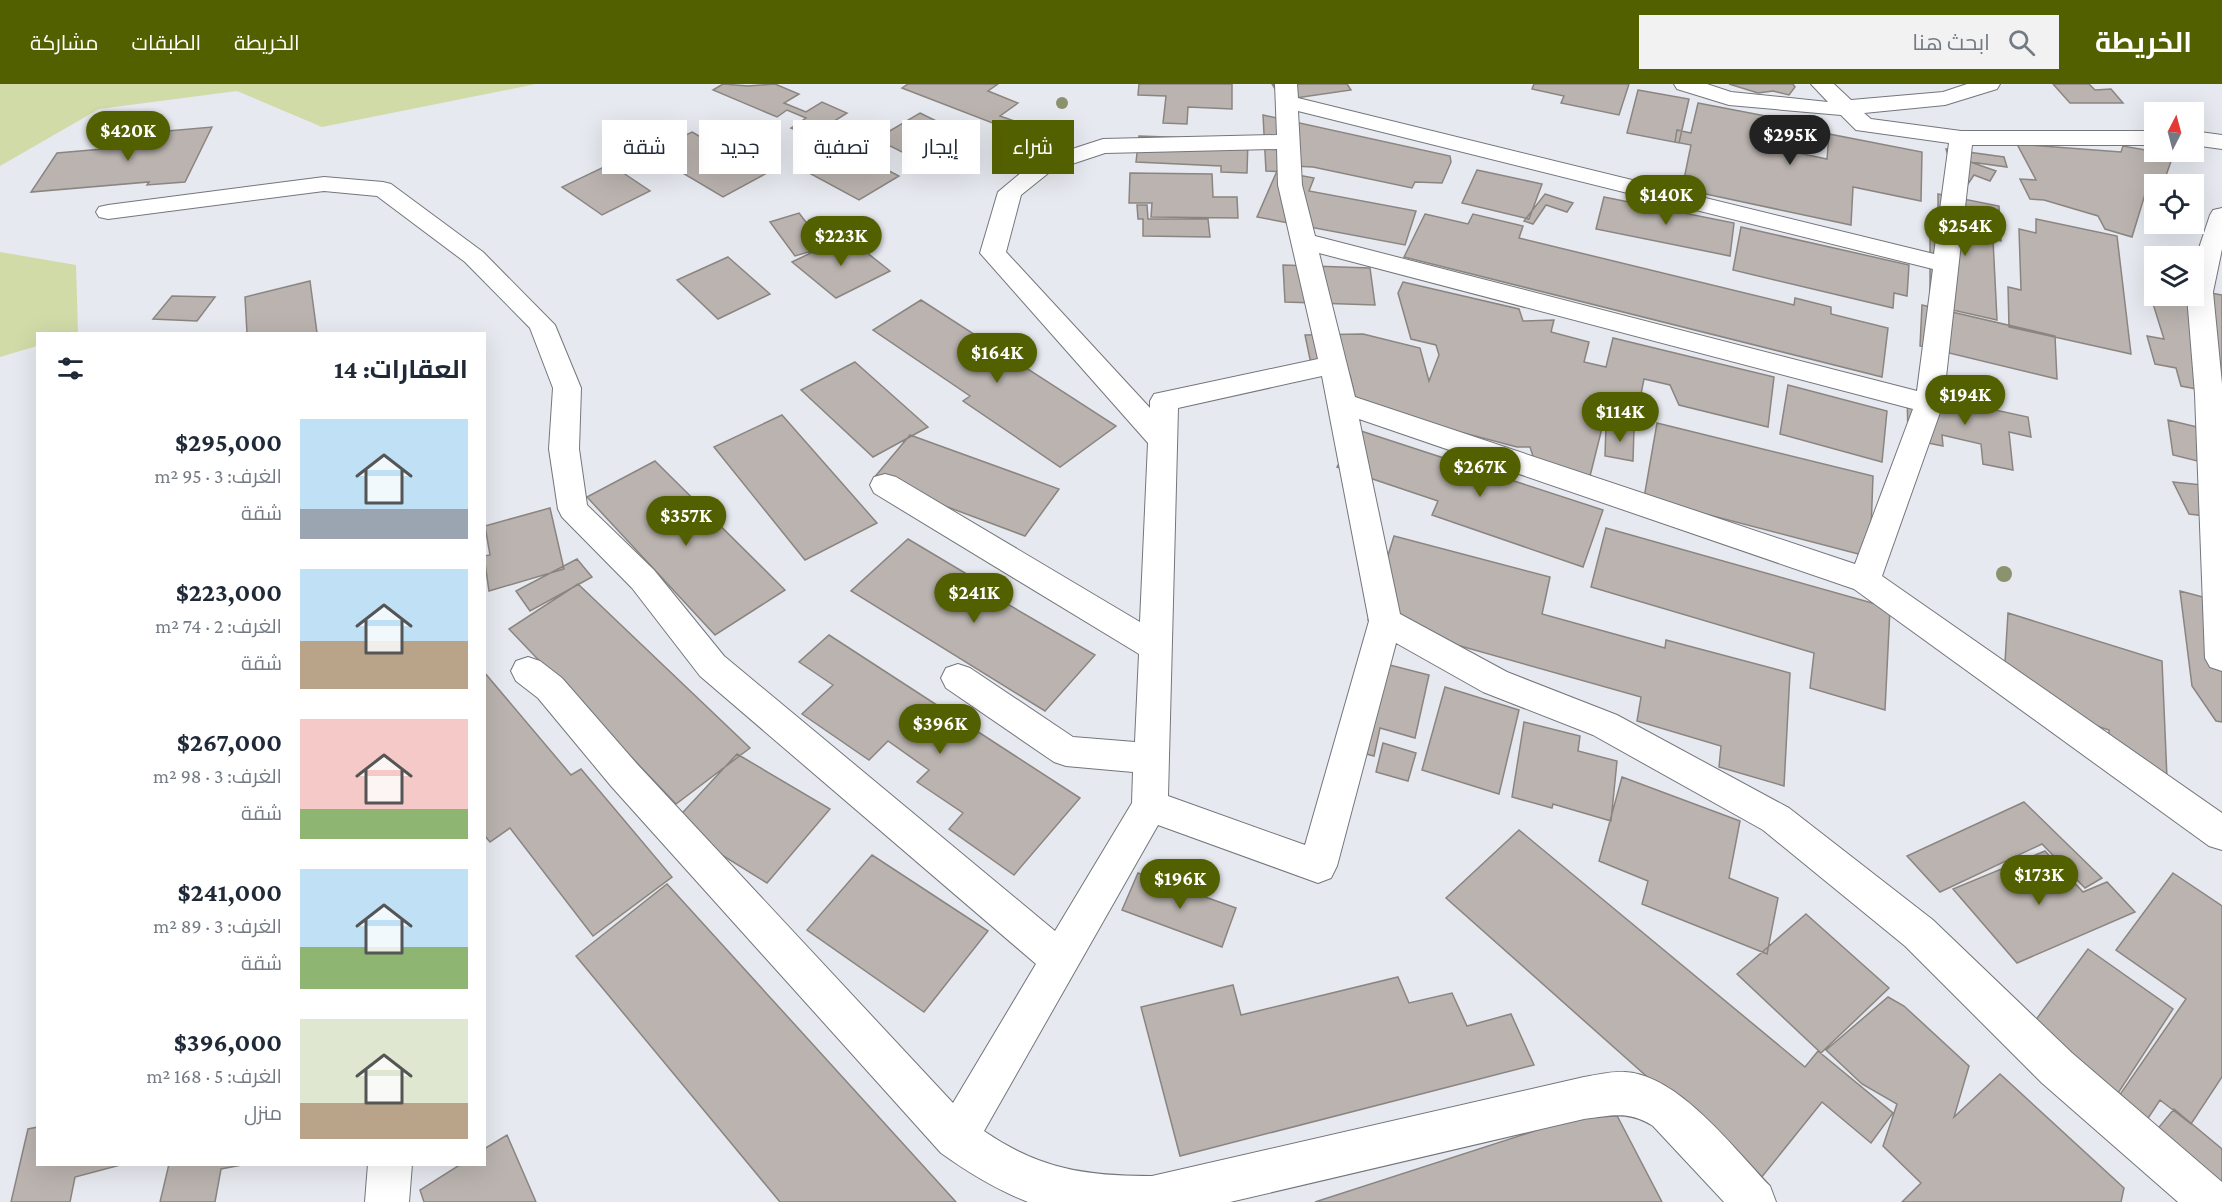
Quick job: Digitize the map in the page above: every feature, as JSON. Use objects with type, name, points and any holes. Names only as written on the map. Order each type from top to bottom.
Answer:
[{"type":"street","points":[[1685,84],[1729,98],[1832,109],[1945,98],[1989,84]]},
{"type":"street","points":[[1821,84],[1864,125],[1961,138],[2144,138]]},
{"type":"street","points":[[1150,806],[1318,866],[1385,621],[1342,403],[1290,185],[1287,93],[1947,265]]},
{"type":"street","points":[[1866,580],[1929,404],[1961,138]]},
{"type":"street","points":[[2204,140],[2222,142]]},
{"type":"street","points":[[1163,441],[993,253],[1010,192],[1043,166],[1103,146],[1289,142]]},
{"type":"street","points":[[108,212],[324,184],[383,189],[474,257],[542,325],[559,367],[567,388],[564,449],[573,509],[643,579],[712,666],[1060,960]]},
{"type":"street","points":[[2222,215],[2210,247],[2200,292],[2209,394],[2222,658]]},
{"type":"street","points":[[1303,241],[1929,404]]},
{"type":"street","points":[[956,1138],[1150,806],[1164,401],[1333,365]]},
{"type":"street","points":[[1342,403],[1866,580],[2222,834]]},
{"type":"street","points":[[885,485],[1156,648]]},
{"type":"street","points":[[1385,621],[1495,682],[1605,725],[1776,819],[1919,933],[2057,1068],[2214,1196]]},
{"type":"street","points":[[528,671],[550,688],[624,775],[956,1138],[989,1162],[1027,1180],[1067,1193],[1109,1199],[1152,1198],[1584,1098],[1625,1093],[1647,1098],[1668,1111],[1754,1202]]},
{"type":"street","points":[[958,678],[1066,751],[1151,758]]},
{"type":"street","points":[[387,1202],[390,1166]]},
{"type":"green space","points":[[0,84],[536,84],[322,127],[237,91],[99,109],[0,166]]},
{"type":"green space","points":[[0,252],[76,265],[78,332],[36,332],[36,346],[0,357]]},
{"type":"building","points":[[723,84],[748,86],[775,84],[799,94],[784,103],[806,112],[822,102],[847,113],[836,120],[803,120],[806,118],[787,110],[777,117],[713,90]]},
{"type":"building","points":[[908,84],[998,84],[988,91],[1018,103],[1000,116],[1011,120],[992,120],[992,123],[902,88]]},
{"type":"building","points":[[1139,84],[1232,84],[1232,109],[1188,107],[1187,124],[1163,123],[1166,96],[1138,95]]},
{"type":"building","points":[[1272,84],[1347,84],[1351,90],[1282,100]]},
{"type":"building","points":[[1534,84],[1629,84],[1619,115],[1561,103],[1564,96],[1532,89]]},
{"type":"building","points":[[1729,84],[1793,84],[1795,87],[1789,95],[1773,91],[1758,93]]},
{"type":"building","points":[[2053,84],[2089,84],[2095,90],[2111,89],[2123,103],[2070,103]]},
{"type":"building","points":[[1638,90],[1689,99],[1679,143],[1627,133]]},
{"type":"building","points":[[1698,103],[1802,123],[1798,153],[1827,159],[1829,134],[1922,152],[1921,201],[1853,187],[1851,225],[1682,189],[1691,145],[1675,142],[1677,130],[1691,133]]},
{"type":"building","points":[[920,113],[934,120],[908,120]]},
{"type":"building","points":[[1263,115],[1450,156],[1451,162],[1442,183],[1415,182],[1412,188],[1313,167],[1293,166],[1293,172],[1266,171]]},
{"type":"building","points":[[902,124],[902,152],[890,146],[890,131]]},
{"type":"building","points":[[212,127],[185,182],[147,185],[149,182],[31,192],[57,153],[114,148],[122,135]]},
{"type":"building","points":[[692,132],[699,136],[699,174],[765,174],[723,197],[684,174],[687,174],[687,134]]},
{"type":"building","points":[[1139,136],[1248,140],[1247,173],[1221,172],[1221,166],[1136,162]]},
{"type":"building","points":[[2017,144],[2121,152],[2123,146],[2144,150],[2144,162],[2171,162],[2167,174],[2144,174],[2144,198],[2132,237],[2105,229],[2098,216],[2044,200],[2030,199],[2020,179],[2036,180]]},
{"type":"building","points":[[1946,149],[2004,157],[2007,167],[1949,159]]},
{"type":"building","points":[[1962,159],[1996,171],[1990,181],[1974,175],[1964,190]]},
{"type":"building","points":[[602,168],[602,174],[625,174],[650,191],[602,215],[562,187]]},
{"type":"building","points":[[1477,170],[1542,184],[1529,219],[1462,203]]},
{"type":"building","points":[[890,171],[899,176],[859,200],[811,174],[890,174]]},
{"type":"building","points":[[1277,171],[1314,178],[1309,191],[1416,211],[1405,245],[1257,217]]},
{"type":"building","points":[[1130,173],[1212,174],[1213,197],[1237,197],[1238,218],[1151,217],[1152,203],[1129,203]]},
{"type":"building","points":[[1545,194],[1573,203],[1567,212],[1546,205],[1533,224],[1524,221]]},
{"type":"building","points":[[1938,194],[1999,206],[2001,241],[1993,240],[1997,320],[1930,305],[1930,228],[1938,230]]},
{"type":"building","points":[[1604,197],[1734,223],[1730,256],[1596,229]]},
{"type":"building","points":[[1137,205],[1147,205],[1148,219],[1208,219],[1210,237],[1143,236],[1143,219],[1138,219]]},
{"type":"building","points":[[799,213],[825,247],[795,256],[770,222]]},
{"type":"building","points":[[1425,214],[1468,224],[1473,214],[1523,226],[1519,238],[1794,305],[1795,298],[1831,307],[1831,314],[1888,328],[1882,377],[1404,257]]},
{"type":"building","points":[[2036,219],[2117,236],[2131,354],[2009,327],[2008,287],[2021,290],[2019,229],[2036,233]]},
{"type":"building","points":[[1741,227],[1909,265],[1907,296],[1894,293],[1893,308],[1733,270]]},
{"type":"building","points":[[846,236],[890,271],[836,298],[792,262]]},
{"type":"building","points":[[728,257],[770,294],[718,319],[677,280]]},
{"type":"building","points":[[1283,265],[1370,268],[1375,305],[1285,302]]},
{"type":"building","points":[[310,281],[317,332],[247,332],[245,297]]},
{"type":"building","points":[[1403,282],[1519,309],[1523,321],[1554,320],[1551,332],[1589,342],[1584,362],[1606,367],[1613,338],[1774,377],[1768,427],[1679,405],[1670,385],[1644,379],[1640,399],[1609,400],[1590,476],[1535,462],[1530,447],[1517,447],[1357,405],[1350,375],[1311,364],[1305,335],[1363,334],[1420,348],[1429,381],[1439,355],[1436,345],[1411,339],[1398,293]]},
{"type":"building","points":[[2204,292],[2222,295],[2222,394],[2181,386],[2176,368],[2155,364],[2147,336],[2164,339],[2154,306],[2204,306]]},
{"type":"building","points":[[172,296],[215,297],[197,321],[153,319]]},
{"type":"building","points":[[921,300],[1116,426],[1060,467],[963,401],[970,396],[873,330]]},
{"type":"building","points":[[1922,305],[2055,336],[2057,379],[1920,346]]},
{"type":"building","points":[[855,362],[928,427],[873,457],[801,390]]},
{"type":"building","points":[[1788,385],[1887,411],[1882,462],[1780,434]]},
{"type":"building","points":[[1907,391],[2028,417],[2031,437],[2009,432],[2013,470],[1983,464],[1981,444],[1942,435],[1943,446],[1908,439]]},
{"type":"building","points":[[782,415],[877,523],[805,560],[714,447]]},
{"type":"building","points":[[2168,420],[2222,433],[2222,467],[2173,455]]},
{"type":"building","points":[[1657,423],[1873,476],[1870,557],[1644,498]]},
{"type":"building","points":[[1606,424],[1634,429],[1633,461],[1605,456]]},
{"type":"building","points":[[1358,430],[1603,510],[1583,567],[1432,515],[1438,501],[1337,467]]},
{"type":"building","points":[[910,435],[1059,489],[1025,536],[873,479]]},
{"type":"building","points":[[655,461],[785,590],[715,635],[587,497]]},
{"type":"building","points":[[2173,482],[2222,487],[2222,518],[2189,514]]},
{"type":"building","points":[[550,508],[564,569],[489,591],[486,556],[490,555],[486,526]]},
{"type":"building","points":[[1606,528],[1890,608],[1885,710],[1810,688],[1814,653],[1591,587]]},
{"type":"building","points":[[1394,536],[1550,577],[1542,614],[1665,648],[1666,640],[1790,673],[1784,786],[1719,767],[1721,746],[1637,721],[1641,697],[1368,620]]},
{"type":"building","points":[[908,539],[965,573],[961,577],[1095,655],[1045,711],[851,591]]},
{"type":"building","points":[[577,559],[592,577],[530,611],[516,591]]},
{"type":"building","points":[[578,584],[750,748],[676,804],[509,629]]},
{"type":"building","points":[[2180,591],[2222,602],[2222,722],[2216,721],[2192,686]]},
{"type":"building","points":[[2008,613],[2162,661],[2167,778],[2109,758],[2109,730],[2003,695]]},
{"type":"building","points":[[829,635],[1080,798],[1014,875],[949,829],[963,813],[917,782],[929,770],[888,741],[869,760],[802,714],[833,685],[799,662]]},
{"type":"building","points":[[1370,660],[1429,675],[1415,738],[1380,728],[1374,756],[1347,749]]},
{"type":"building","points":[[486,674],[571,775],[581,769],[672,877],[593,936],[510,828],[490,842],[486,837]]},
{"type":"building","points":[[1445,687],[1519,710],[1499,794],[1422,770]]},
{"type":"building","points":[[1524,722],[1580,736],[1578,751],[1617,761],[1611,821],[1553,804],[1552,808],[1512,797]]},
{"type":"building","points":[[1383,743],[1416,753],[1408,781],[1376,772]]},
{"type":"building","points":[[737,754],[830,809],[767,883],[672,824]]},
{"type":"building","points":[[1622,777],[1740,821],[1729,878],[1778,898],[1767,954],[1642,904],[1648,881],[1599,861]]},
{"type":"building","points":[[2024,802],[2102,878],[2085,888],[2042,844],[1940,892],[1907,856]]},
{"type":"building","points":[[1519,830],[1805,1067],[1818,1051],[1893,1113],[1871,1143],[1822,1102],[1761,1178],[1446,898]]},
{"type":"building","points":[[2045,851],[2083,892],[2107,882],[2135,912],[2017,963],[1953,889]]},
{"type":"building","points":[[872,855],[988,931],[924,1012],[807,930]]},
{"type":"building","points":[[1138,873],[1236,908],[1222,947],[1122,910]]},
{"type":"building","points":[[2173,873],[2222,906],[2222,1077],[2191,1124],[2160,1100],[2139,1132],[2110,1109],[2186,999],[2116,950]]},
{"type":"building","points":[[667,884],[956,1202],[780,1202],[576,956]]},
{"type":"building","points":[[1806,914],[1889,988],[1821,1053],[1737,974]]},
{"type":"building","points":[[2088,949],[2173,1009],[2109,1107],[2021,1040]]},
{"type":"building","points":[[1398,977],[1409,1003],[1452,993],[1467,1026],[1511,1014],[1534,1065],[1180,1156],[1141,1007],[1233,985],[1241,1015]]},
{"type":"building","points":[[1888,997],[1904,1006],[1969,1066],[1954,1117],[2000,1074],[2124,1188],[2121,1202],[1902,1202],[1921,1183],[1883,1146],[1897,1104],[1862,1084],[1826,1050]]},
{"type":"building","points":[[1612,1106],[1662,1202],[1315,1202]]},
{"type":"building","points":[[2174,1109],[2222,1149],[2222,1202],[2180,1202],[2150,1138]]},
{"type":"building","points":[[36,1127],[36,1166],[116,1166],[75,1177],[70,1202],[11,1202],[28,1129]]},
{"type":"building","points":[[507,1135],[536,1202],[424,1202],[420,1190],[458,1166],[486,1166],[486,1148]]},
{"type":"building","points":[[169,1166],[237,1166],[221,1169],[215,1202],[160,1202]]}]
